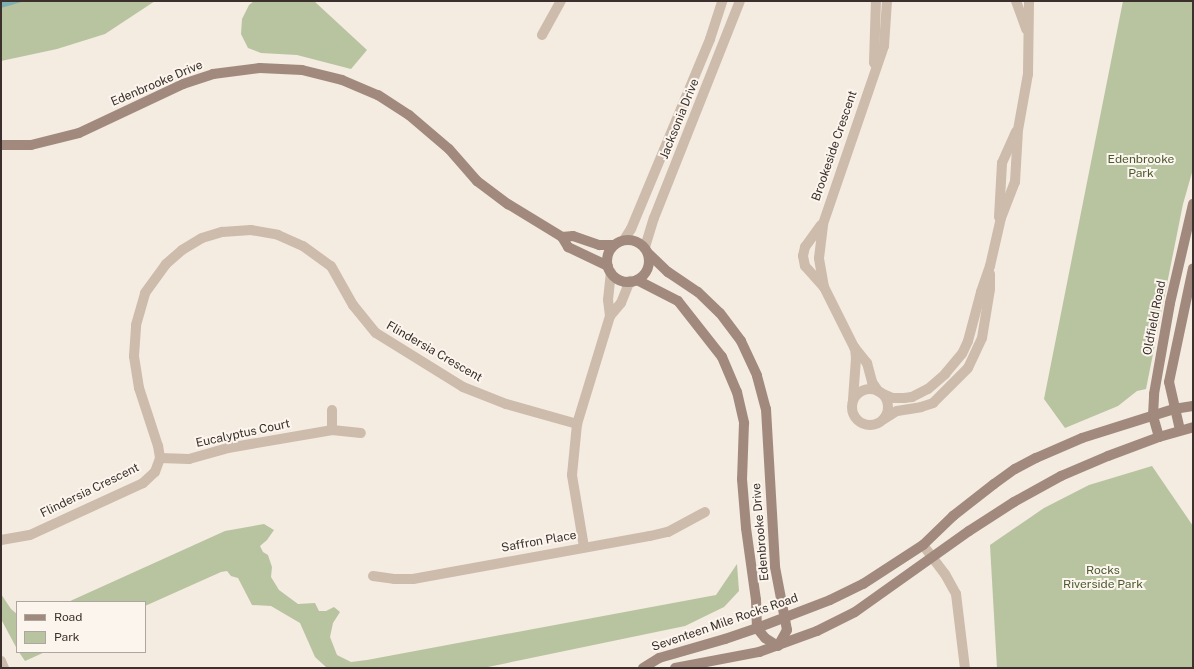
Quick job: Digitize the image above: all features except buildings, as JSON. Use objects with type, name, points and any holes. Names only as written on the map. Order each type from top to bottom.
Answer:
[{"type":"street","points":[[542,35],[561,1]]},
{"type":"street","name":"Jacksonia Drive","points":[[624,240],[631,230],[710,39],[722,1]]},
{"type":"street","name":"Jacksonia Drive","points":[[646,250],[654,218],[735,17],[740,1]]},
{"type":"street","name":"Brookeside Crescent","points":[[873,77],[876,1]]},
{"type":"street","name":"Brookeside Crescent","points":[[824,287],[819,253],[822,224],[885,42],[887,1]]},
{"type":"street","points":[[1016,1],[1026,29],[1028,43]]},
{"type":"street","points":[[999,223],[1016,182],[1019,125],[1027,81],[1030,1]]},
{"type":"street","name":"Edenbrooke Drive","points":[[1,145],[31,145],[78,133],[183,84],[213,74],[260,68],[302,70],[342,80],[378,95],[409,115],[448,149],[477,181],[508,204],[562,237],[568,247],[609,269]]},
{"type":"street","points":[[990,266],[990,289],[982,338],[968,368],[933,403],[921,407],[897,411],[871,425],[861,422],[854,414],[853,403],[856,396],[863,391],[871,389],[892,398],[912,397],[928,389],[942,377],[966,346],[990,266],[999,223],[1002,162],[1019,125]]},
{"type":"street","name":"Oldfield Road","points":[[1159,436],[1153,416],[1154,394],[1169,312],[1192,211]]},
{"type":"street","name":"Brookeside Crescent","points":[[822,224],[806,244],[803,256],[808,270],[824,287],[854,346],[867,363],[872,382],[880,392]]},
{"type":"street","name":"Flindersia Crescent","points":[[1,540],[30,535],[143,483],[155,472],[160,458],[158,446],[138,388],[134,356],[136,324],[146,293],[166,264],[182,250],[202,238],[222,232],[251,230],[272,234],[303,246],[331,266],[353,305],[376,333],[463,387],[506,404],[576,424]]},
{"type":"street","name":"Edenbrooke Drive","points":[[562,237],[574,236],[600,245],[614,245]]},
{"type":"street","points":[[584,547],[572,475],[576,424],[610,316],[634,281],[646,271],[649,265],[646,250],[635,241],[624,240],[614,245],[608,254],[608,300],[610,316]]},
{"type":"street","name":"Edenbrooke Drive","points":[[646,250],[668,272],[698,292],[720,313],[740,341],[757,376],[766,409],[775,567],[786,616],[787,630],[778,646]]},
{"type":"street","points":[[1180,430],[1169,382],[1193,268]]},
{"type":"street","points":[[609,269],[623,281],[634,281]]},
{"type":"street","name":"Edenbrooke Drive","points":[[634,281],[678,302],[722,357],[737,392],[744,423],[742,479],[746,528],[756,600],[757,628]]},
{"type":"street","name":"Brookeside Crescent","points":[[853,403],[856,358],[854,346]]},
{"type":"street","points":[[880,392],[888,406],[884,419]]},
{"type":"street","name":"Seventeen Mile Rocks Road","points":[[643,668],[659,658],[757,628],[830,600],[863,584],[923,545],[973,499],[1015,469],[1082,438],[1174,409],[1193,406]]},
{"type":"street","points":[[332,410],[332,430]]},
{"type":"street","points":[[675,668],[732,658],[778,646],[818,631],[855,612],[969,531],[1014,502],[1061,476],[1159,436],[1193,427]]},
{"type":"street","name":"Eucalyptus Court","points":[[160,458],[189,459],[228,448],[332,430],[361,433]]},
{"type":"street","name":"Saffron Place","points":[[373,576],[394,579],[413,579],[668,532],[705,512]]},
{"type":"street","points":[[923,545],[945,574],[956,594],[965,668]]},
{"type":"street","points":[[757,628],[765,638],[778,646]]},
{"type":"street","points":[[1,660],[4,668]]},
{"type":"green space","points":[[1,1],[155,1],[105,34],[57,49],[1,61]]},
{"type":"green space","points":[[254,1],[314,1],[367,50],[351,69],[297,55],[261,53],[248,48],[241,34],[242,19],[249,5]]},
{"type":"green space","name":"Edenbrooke Park","points":[[1123,1],[1193,1],[1193,169],[1183,204],[1146,389],[1137,391],[1118,406],[1065,428],[1044,399]]},
{"type":"green space","name":"Rocks Riverside Park","points":[[1152,466],[1193,526],[1193,668],[997,668],[990,545],[1044,508],[1089,485]]},
{"type":"green space","points":[[264,524],[274,530],[267,540],[260,546],[263,552],[268,555],[272,567],[271,577],[279,590],[298,604],[315,603],[319,611],[326,611],[334,607],[340,612],[333,623],[330,637],[337,655],[351,662],[716,595],[737,564],[739,591],[724,607],[685,626],[483,668],[327,668],[315,657],[300,623],[271,606],[252,605],[238,578],[231,576],[227,571],[221,572],[146,606],[146,601],[70,601],[225,531]]},
{"type":"green space","points":[[1,594],[11,609],[16,613],[16,647],[1,619]]},
{"type":"green space","points":[[20,653],[43,653],[25,661]]},
{"type":"water","points":[[1,1],[25,1],[1,8]]}]
